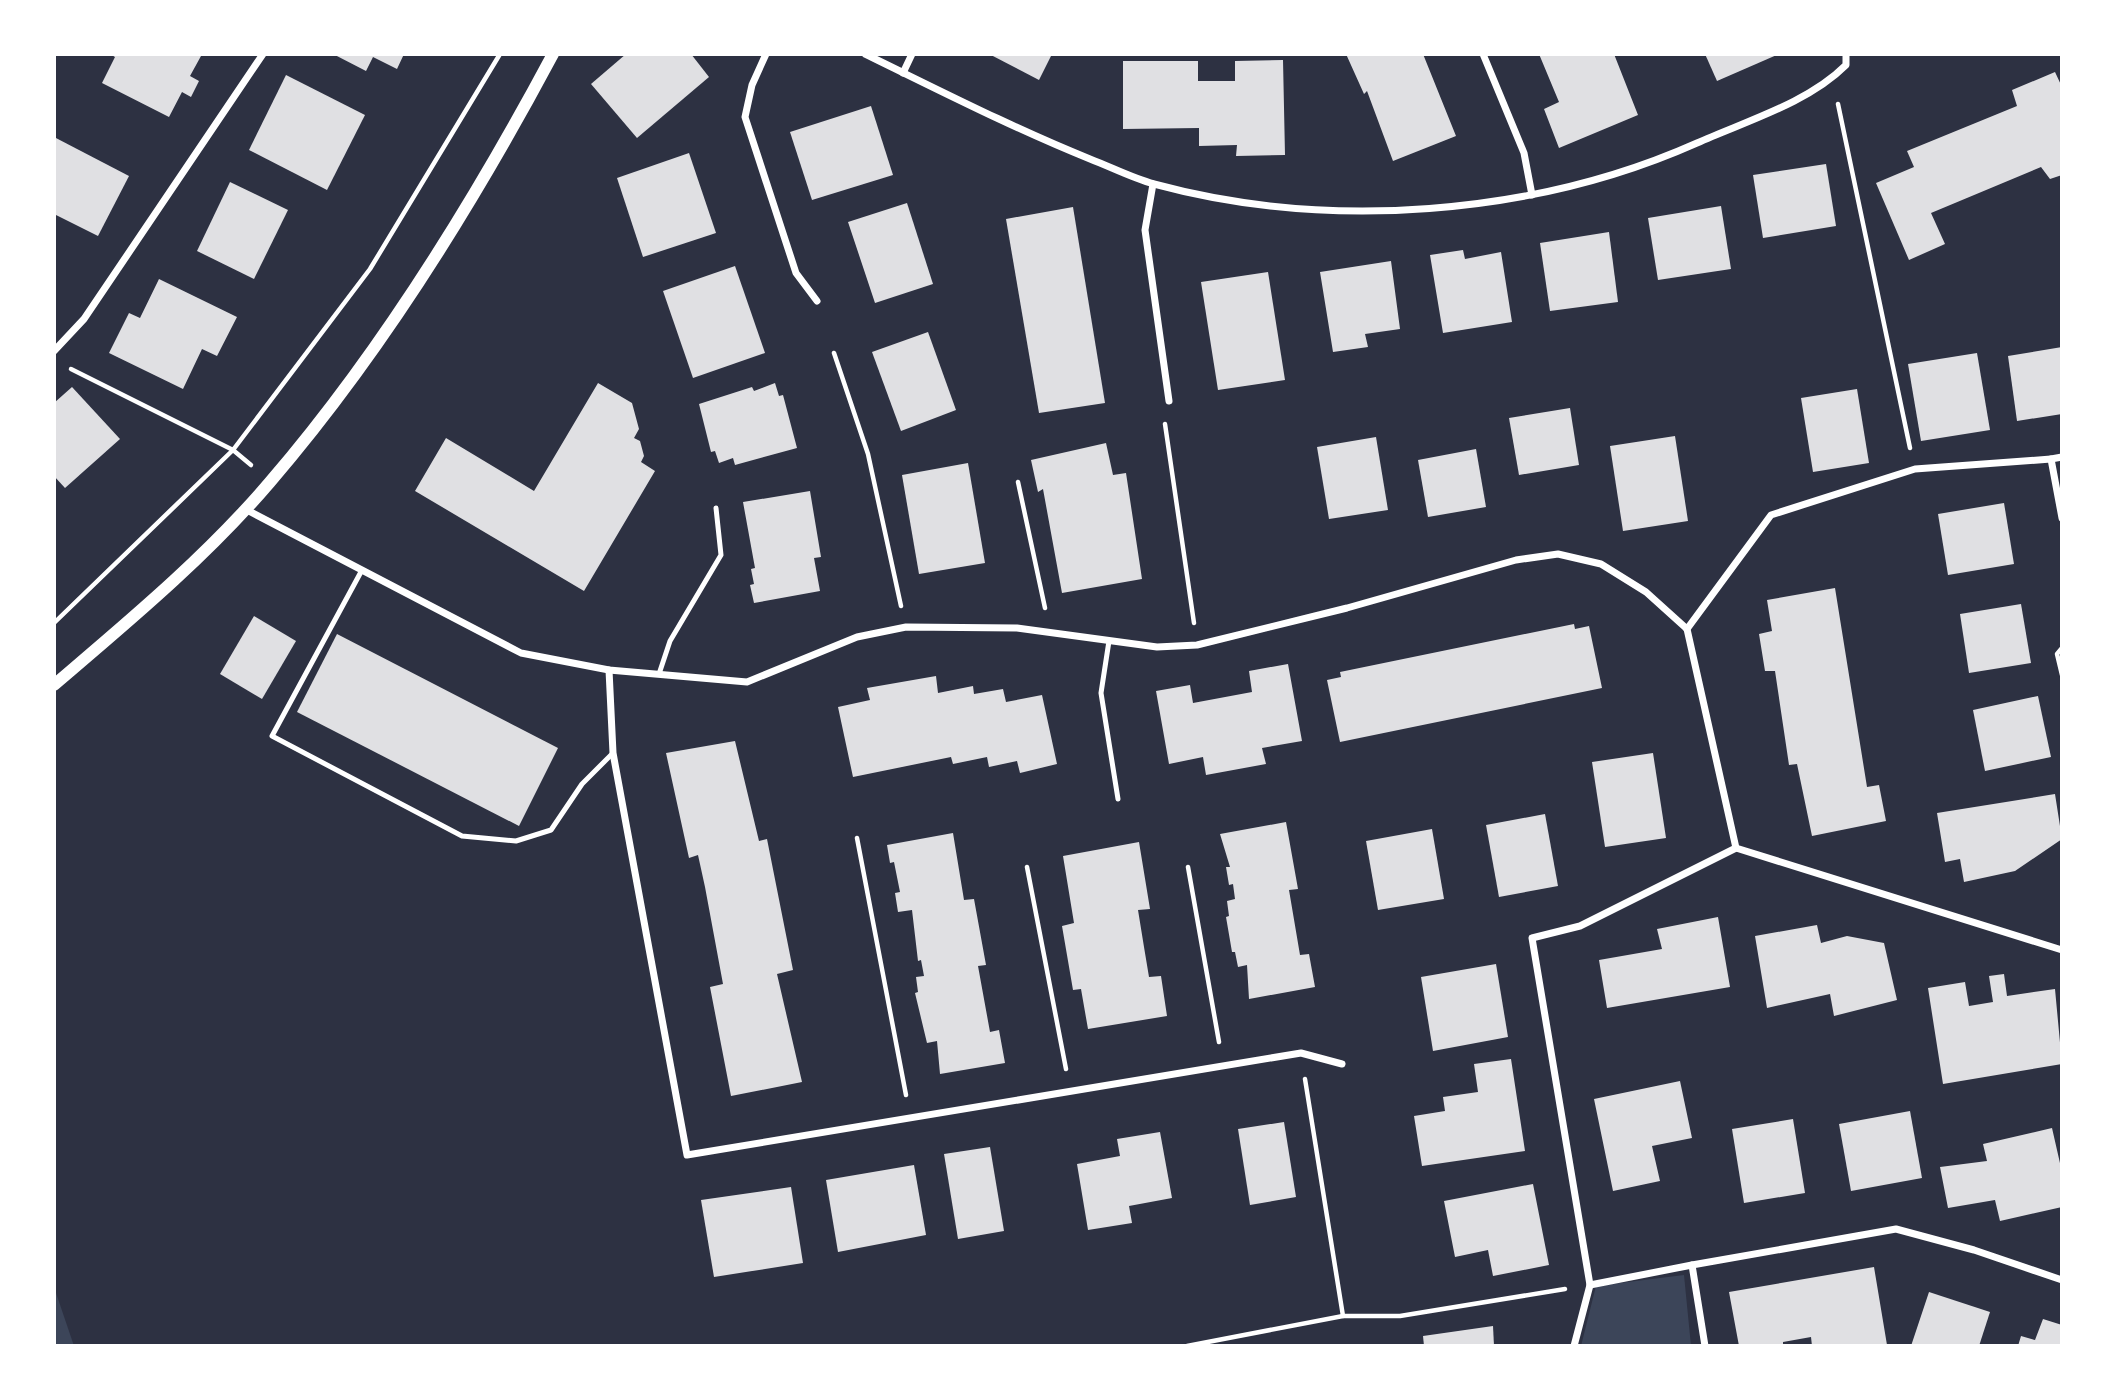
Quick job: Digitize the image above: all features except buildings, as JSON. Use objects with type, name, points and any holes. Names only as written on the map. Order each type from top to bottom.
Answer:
[{"type":"street","points":[[54,351],[84,319],[263,54]]},
{"type":"street","points":[[54,685],[157,597],[270,482],[380,339],[455,225],[553,54]]},
{"type":"street","points":[[766,54],[752,85],[745,117],[796,273],[817,301]]},
{"type":"street","points":[[864,54],[1045,141],[1153,184],[1269,206],[1380,210],[1448,208],[1532,195],[1608,176],[1678,152],[1832,78],[1846,65],[1846,54]]},
{"type":"street","points":[[903,73],[912,54]]},
{"type":"street","points":[[1483,54],[1524,153],[1532,195]]},
{"type":"street","points":[[1153,184],[1145,230],[1169,401]]},
{"type":"street","points":[[1687,629],[1771,515],[1915,469],[2062,457]]},
{"type":"street","points":[[2051,459],[2062,518]]},
{"type":"street","points":[[245,509],[521,653],[609,670],[747,682],[857,636],[906,627],[1050,631],[1157,648],[1197,645],[1347,608],[1516,560],[1558,554],[1601,564],[1646,592],[1687,629],[1736,848]]},
{"type":"street","points":[[609,670],[613,753],[687,1155],[911,1120],[1301,1053],[1342,1064]]},
{"type":"street","points":[[1574,1346],[1590,1285],[1532,938],[1580,926],[1736,848],[2062,950]]},
{"type":"street","points":[[1590,1285],[1896,1229],[1974,1250],[2062,1280]]},
{"type":"street","points":[[1692,1265],[1705,1346]]},
{"type":"lane","points":[[659,674],[670,641],[721,555],[716,508]]},
{"type":"lane","points":[[362,570],[272,736],[462,836],[516,841],[551,830],[582,784],[613,753]]},
{"type":"lane","points":[[1109,641],[1101,693],[1118,800]]},
{"type":"path","points":[[54,623],[233,450],[370,269],[500,54]]},
{"type":"path","points":[[1832,78],[1915,469]]},
{"type":"path","points":[[834,353],[868,454],[906,627]]},
{"type":"path","points":[[66,366],[233,450],[270,482]]},
{"type":"path","points":[[1169,401],[1165,424],[1197,645]]},
{"type":"path","points":[[1018,482],[1050,631]]},
{"type":"path","points":[[2062,648],[2057,654],[2062,675]]},
{"type":"path","points":[[857,838],[911,1120]]},
{"type":"path","points":[[1027,867],[1071,1093]]},
{"type":"path","points":[[1188,867],[1224,1068]]},
{"type":"path","points":[[1301,1053],[1343,1316]]},
{"type":"path","points":[[1187,1346],[1343,1316],[1400,1316],[1590,1285]]},
{"type":"shaded area","points":[[1684,1275],[1691,1346],[1581,1346],[1596,1286]]},
{"type":"shaded area","points":[[54,1287],[74,1346],[54,1346]]}]
